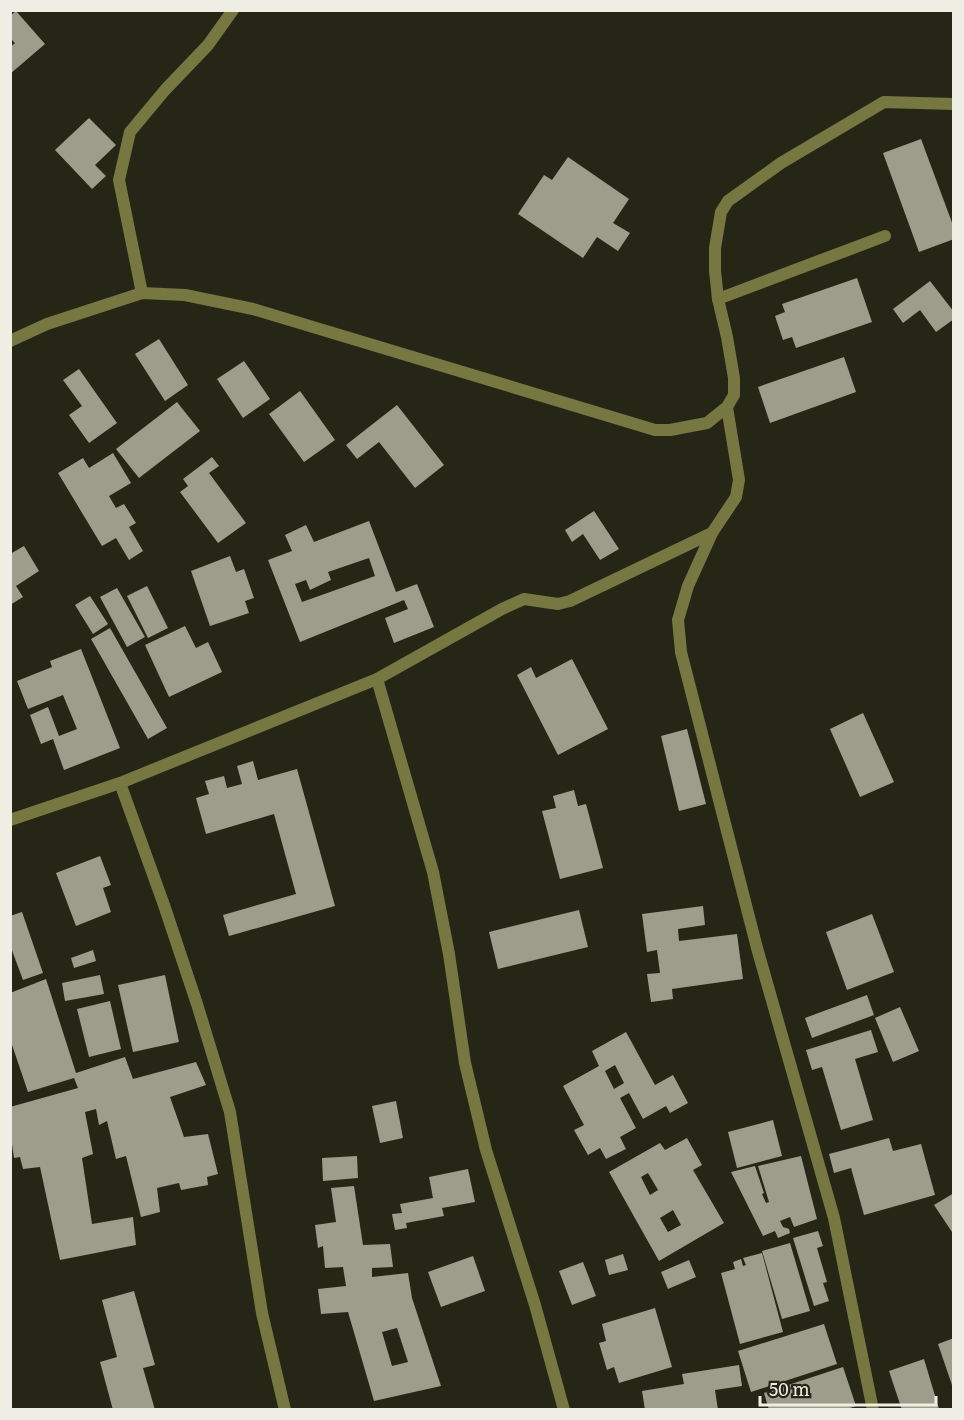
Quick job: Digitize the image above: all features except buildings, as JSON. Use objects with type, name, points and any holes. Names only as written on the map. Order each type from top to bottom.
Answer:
[{"type":"street","points":[[142,293],[119,180],[130,132],[165,90],[208,45],[232,10]]},
{"type":"street","points":[[10,341],[47,324],[142,293],[185,295],[253,309],[655,430],[670,430],[707,423],[727,406],[734,395],[734,378],[718,299],[715,271],[715,248],[721,212],[729,201],[781,163],[884,102],[954,104]]},
{"type":"street","points":[[718,299],[885,236]]},
{"type":"street","points":[[727,406],[739,480],[736,497],[712,533],[687,586],[678,620],[681,652],[757,948],[834,1218],[873,1410]]},
{"type":"street","points":[[10,820],[120,783],[377,679],[524,599],[558,604],[570,601],[712,533]]},
{"type":"street","points":[[377,679],[433,872],[449,954],[465,1063],[486,1150],[535,1305],[564,1410]]},
{"type":"street","points":[[120,783],[197,1004],[230,1112],[262,1313],[285,1410]]}]
